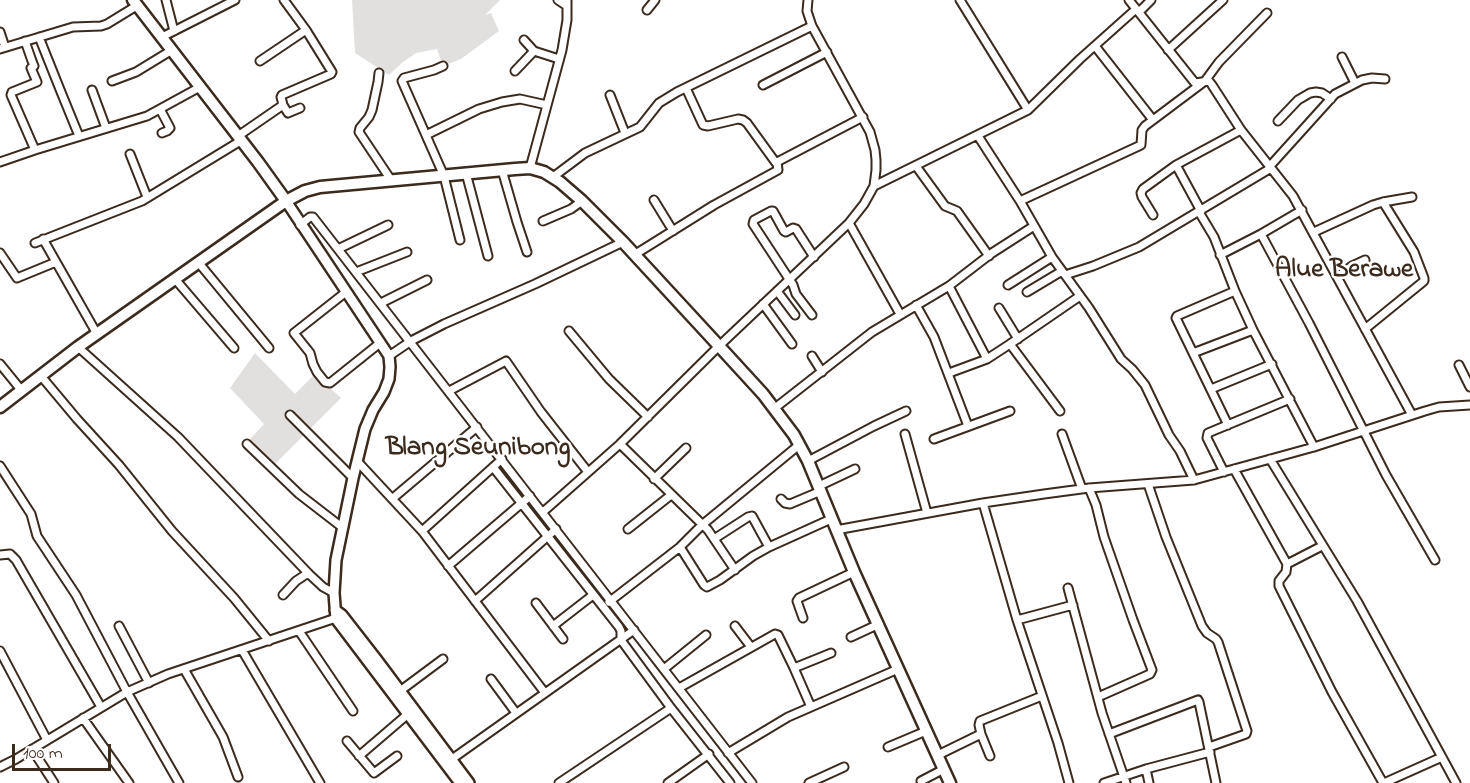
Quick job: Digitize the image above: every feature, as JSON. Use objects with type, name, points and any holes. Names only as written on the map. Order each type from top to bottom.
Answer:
[{"type":"highway","points":[[135,3],[240,138],[289,206]]},
{"type":"highway","points":[[0,407],[78,347],[198,262],[289,206],[305,191],[391,180],[502,170],[530,168],[544,172],[582,201],[623,242],[775,408],[808,461],[854,572],[950,783]]},
{"type":"main road","points":[[289,206],[389,356],[389,379],[365,429],[336,560],[334,593],[338,615],[408,714],[452,759],[469,783]]},
{"type":"main road","points":[[338,615],[400,691],[460,783]]},
{"type":"street","points":[[166,0],[174,31]]},
{"type":"street","points":[[162,37],[235,0]]},
{"type":"street","points":[[284,0],[306,30],[332,73],[282,95],[283,105],[288,113],[300,108]]},
{"type":"street","points":[[530,168],[559,60],[567,20],[567,3],[558,0]]},
{"type":"street","points":[[647,10],[655,0]]},
{"type":"street","points":[[960,0],[1028,110]]},
{"type":"street","points":[[1129,0],[1194,82],[1209,81],[1215,88],[1241,130],[1293,196],[1412,415]]},
{"type":"street","points":[[874,186],[1028,110],[1095,46],[1152,0]]},
{"type":"street","points":[[1168,50],[1223,0]]},
{"type":"street","points":[[543,512],[620,444],[849,223],[874,186],[875,150],[870,132],[812,26],[806,1]]},
{"type":"street","points":[[0,32],[3,48],[74,27],[107,24],[135,3]]},
{"type":"street","points":[[1020,201],[1141,145],[1142,130],[1205,81],[1214,68],[1267,13]]},
{"type":"street","points":[[553,177],[585,153],[643,124],[659,103],[812,26]]},
{"type":"street","points":[[260,61],[306,30]]},
{"type":"street","points":[[39,37],[80,136]]},
{"type":"street","points":[[524,40],[534,51],[559,60]]},
{"type":"street","points":[[25,41],[34,66],[31,68],[37,82],[12,92],[11,95],[34,150]]},
{"type":"street","points":[[1095,46],[1153,120]]},
{"type":"street","points":[[112,81],[136,72],[172,50]]},
{"type":"street","points":[[516,71],[534,51]]},
{"type":"street","points":[[763,85],[827,52]]},
{"type":"street","points":[[1342,57],[1355,83]]},
{"type":"street","points":[[443,66],[402,80],[444,176],[460,240]]},
{"type":"street","points":[[379,73],[372,110],[359,132],[391,180]]},
{"type":"street","points":[[1027,292],[1064,273],[1093,266],[1139,247],[1200,211],[1270,167],[1335,94],[1362,80],[1385,79]]},
{"type":"street","points":[[0,162],[147,116],[200,87]]},
{"type":"street","points":[[634,255],[714,205],[778,170],[776,163],[743,120],[703,125],[686,88]]},
{"type":"street","points":[[92,90],[106,128]]},
{"type":"street","points":[[1278,121],[1298,100],[1310,93],[1322,93],[1331,99]]},
{"type":"street","points":[[610,96],[625,133]]},
{"type":"street","points":[[426,135],[478,110],[502,102],[520,99],[547,105]]},
{"type":"street","points":[[35,243],[147,197],[240,138],[283,105]]},
{"type":"street","points":[[160,109],[170,128],[162,133]]},
{"type":"street","points":[[776,163],[863,117]]},
{"type":"street","points":[[1153,215],[1142,196],[1142,191],[1176,165],[1241,130]]},
{"type":"street","points":[[978,135],[1052,257],[1121,359],[1145,385],[1194,480]]},
{"type":"street","points":[[130,154],[147,197]]},
{"type":"street","points":[[1176,165],[1214,237],[1253,330],[1314,447]]},
{"type":"street","points":[[916,166],[945,206],[957,211],[989,255]]},
{"type":"street","points":[[502,170],[527,252]]},
{"type":"street","points":[[466,173],[488,256]]},
{"type":"street","points":[[1314,232],[1383,202],[1412,197]]},
{"type":"street","points":[[654,200],[673,231]]},
{"type":"street","points":[[543,221],[571,209],[582,201]]},
{"type":"street","points":[[1365,329],[1424,281],[1414,252],[1383,202]]},
{"type":"street","points":[[1220,255],[1302,210]]},
{"type":"street","points":[[812,315],[796,294],[793,285],[753,224],[754,220],[773,211],[784,231],[796,229],[814,257]]},
{"type":"street","points":[[299,222],[313,217],[752,783]]},
{"type":"street","points":[[849,223],[900,314]]},
{"type":"street","points":[[338,249],[387,225]]},
{"type":"street","points":[[775,408],[872,333],[949,286],[989,255],[1034,226]]},
{"type":"street","points":[[1261,234],[1310,323],[1386,475],[1435,560]]},
{"type":"street","points":[[43,239],[97,334]]},
{"type":"street","points":[[389,356],[411,341],[444,324],[623,242]]},
{"type":"street","points":[[356,272],[407,252]]},
{"type":"street","points":[[0,253],[17,278],[56,262]]},
{"type":"street","points":[[1008,285],[1052,257]]},
{"type":"street","points":[[1337,277],[1365,260]]},
{"type":"street","points":[[198,262],[269,348]]},
{"type":"street","points":[[175,279],[234,348]]},
{"type":"street","points":[[381,303],[428,280]]},
{"type":"street","points":[[949,286],[987,359]]},
{"type":"street","points":[[777,291],[795,315]]},
{"type":"street","points":[[1228,425],[1176,317],[1235,291]]},
{"type":"street","points":[[346,292],[294,333],[310,353],[317,372],[325,382],[330,383],[380,343]]},
{"type":"street","points":[[949,373],[987,359],[1080,296]]},
{"type":"street","points":[[763,304],[792,344]]},
{"type":"street","points":[[916,305],[934,337],[969,426]]},
{"type":"street","points":[[999,308],[1018,339]]},
{"type":"street","points":[[1193,353],[1253,330]]},
{"type":"street","points":[[569,331],[609,379],[648,417]]},
{"type":"street","points":[[1010,344],[1060,411]]},
{"type":"street","points":[[78,347],[178,437],[309,574],[323,587],[334,593]]},
{"type":"street","points":[[812,356],[822,372]]},
{"type":"street","points":[[449,391],[506,361],[541,412],[588,472]]},
{"type":"street","points":[[0,364],[22,391]]},
{"type":"street","points":[[1211,389],[1272,364]]},
{"type":"street","points":[[1459,365],[1470,387]]},
{"type":"street","points":[[41,376],[119,465],[172,531],[234,597],[269,641]]},
{"type":"street","points":[[1224,472],[1206,436],[1208,433],[1290,399]]},
{"type":"street","points":[[836,530],[983,503],[1085,489],[1194,480],[1314,447],[1439,407],[1470,405]]},
{"type":"street","points":[[808,461],[906,411]]},
{"type":"street","points":[[934,439],[1010,411]]},
{"type":"street","points":[[290,415],[353,478]]},
{"type":"street","points":[[392,499],[477,427]]},
{"type":"street","points":[[905,434],[927,513]]},
{"type":"street","points":[[1062,434],[1085,489],[1096,505],[1104,537],[1152,670],[1150,674],[1098,697]]},
{"type":"street","points":[[247,444],[298,494],[343,528]]},
{"type":"street","points":[[620,444],[708,530],[735,570]]},
{"type":"street","points":[[602,606],[680,547],[702,525],[799,445]]},
{"type":"street","points":[[654,479],[686,448]]},
{"type":"street","points":[[422,531],[502,459]]},
{"type":"street","points":[[1270,459],[1357,601],[1456,783]]},
{"type":"street","points":[[357,461],[422,531],[545,693]]},
{"type":"street","points":[[0,466],[31,514],[38,536],[76,595],[127,692],[179,783]]},
{"type":"street","points":[[493,467],[619,627],[621,640],[730,783]]},
{"type":"street","points":[[781,499],[790,504],[855,469]]},
{"type":"street","points":[[1234,469],[1287,564],[1279,586],[1332,692],[1384,783],[1442,757]]},
{"type":"street","points":[[1104,783],[1125,780],[1146,769],[1209,749],[1246,735],[1247,730],[1218,642],[1202,626],[1166,537],[1148,484]]},
{"type":"street","points":[[628,529],[670,495]]},
{"type":"street","points":[[448,566],[530,496]]},
{"type":"street","points":[[983,503],[1017,620],[1069,783]]},
{"type":"street","points":[[714,538],[750,516],[753,517],[768,547]]},
{"type":"street","points":[[680,547],[707,587],[768,547],[831,519]]},
{"type":"street","points":[[475,602],[556,529]]},
{"type":"street","points":[[1287,564],[1322,546]]},
{"type":"street","points":[[0,555],[10,554],[16,560],[101,706]]},
{"type":"street","points":[[803,618],[798,599],[854,572]]},
{"type":"street","points":[[283,595],[297,581],[309,574]]},
{"type":"street","points":[[1068,588],[1098,697],[1125,780]]},
{"type":"street","points":[[553,626],[593,595]]},
{"type":"street","points":[[536,603],[563,639]]},
{"type":"street","points":[[1017,620],[1073,605]]},
{"type":"street","points":[[0,767],[127,692],[184,669],[300,631],[338,615]]},
{"type":"street","points":[[851,637],[879,624]]},
{"type":"street","points":[[119,626],[149,683]]},
{"type":"street","points":[[735,627],[751,647]]},
{"type":"street","points":[[452,759],[634,630]]},
{"type":"street","points":[[300,631],[353,711]]},
{"type":"street","points":[[679,688],[773,634],[777,634],[811,707]]},
{"type":"street","points":[[664,669],[706,635]]},
{"type":"street","points":[[242,650],[320,783]]},
{"type":"street","points":[[0,651],[47,740]]},
{"type":"street","points":[[794,668],[831,653]]},
{"type":"street","points":[[400,691],[443,659]]},
{"type":"street","points":[[184,669],[224,737],[237,777]]},
{"type":"street","points":[[728,753],[788,717],[898,669]]},
{"type":"street","points":[[491,679],[516,713]]},
{"type":"street","points":[[990,756],[981,734],[980,721],[1042,696]]},
{"type":"street","points":[[1109,734],[1196,699],[1199,702],[1216,783]]},
{"type":"street","points":[[559,783],[671,708]]},
{"type":"street","points":[[359,756],[408,714]]},
{"type":"street","points":[[83,718],[129,783]]},
{"type":"street","points":[[888,747],[926,731]]},
{"type":"street","points":[[938,754],[981,734]]},
{"type":"street","points":[[347,741],[374,773],[397,756]]},
{"type":"street","points":[[32,749],[54,783]]},
{"type":"street","points":[[668,783],[709,754]]},
{"type":"street","points":[[809,783],[844,767]]},
{"type":"street","points":[[921,781],[945,769]]},
{"type":"street","points":[[1146,769],[1149,783]]},
{"type":"shaded area","points":[[352,0],[500,0],[485,15],[491,13],[499,31],[461,59],[443,66],[437,49],[416,53],[389,75],[355,53]]},
{"type":"shaded area","points":[[255,353],[295,394],[315,374],[341,398],[274,465],[250,439],[264,424],[230,388]]},
{"type":"district","name":"Alue Berawe","points":[[1344,272]]},
{"type":"district","name":"Blang Seunibong","points":[[478,450]]}]
